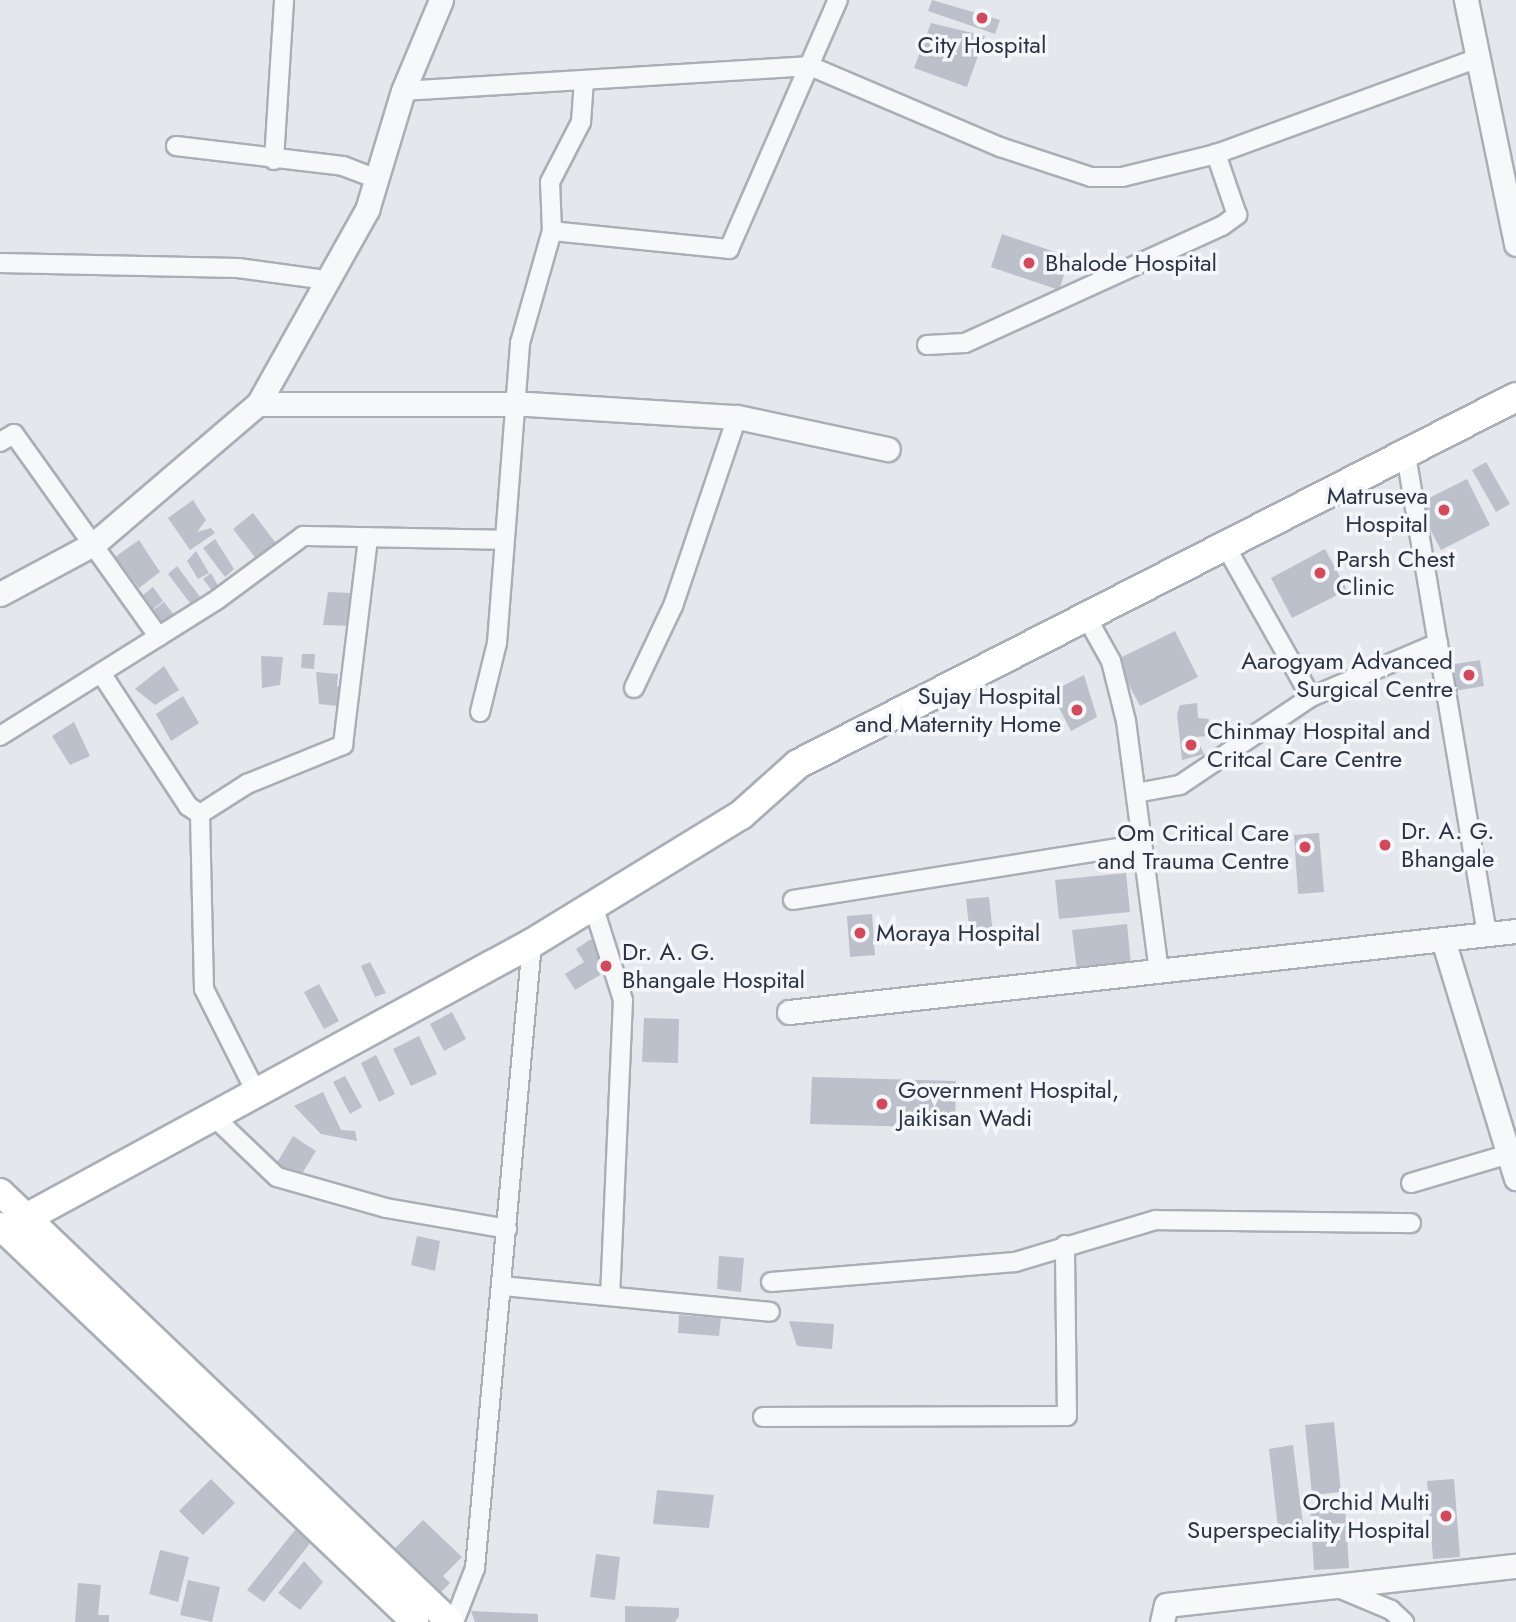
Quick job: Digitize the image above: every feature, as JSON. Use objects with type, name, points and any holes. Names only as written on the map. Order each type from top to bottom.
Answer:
[{"type":"main road","points":[[9,1225],[254,1090],[532,943],[741,814],[798,764],[1516,397]]},
{"type":"main road","points":[[0,1192],[9,1225],[415,1622]]},
{"type":"main road","points":[[9,1225],[452,1622]]},
{"type":"street","points":[[274,160],[284,0]]},
{"type":"street","points":[[0,594],[95,543],[258,404],[367,210],[403,91],[441,0]]},
{"type":"street","points":[[552,230],[729,249],[838,0]]},
{"type":"street","points":[[1466,0],[1516,244]]},
{"type":"street","points":[[403,91],[810,66],[1000,147],[1091,177],[1122,177],[1216,154],[1478,58]]},
{"type":"street","points":[[480,712],[497,643],[511,404],[520,343],[552,230],[550,182],[580,122],[584,80]]},
{"type":"street","points":[[176,146],[274,160],[343,166],[377,178]]},
{"type":"street","points":[[926,345],[965,343],[1222,226],[1237,215],[1216,154]]},
{"type":"street","points":[[0,263],[238,268],[327,280]]},
{"type":"street","points":[[258,404],[511,404],[737,417],[888,449]]},
{"type":"street","points":[[634,688],[673,606],[737,417]]},
{"type":"street","points":[[0,442],[14,434],[95,543],[159,637]]},
{"type":"street","points":[[1406,455],[1487,936]]},
{"type":"street","points":[[0,736],[159,637],[303,537],[504,540]]},
{"type":"street","points":[[200,814],[247,784],[343,745],[368,538]]},
{"type":"street","points":[[1226,547],[1311,697]]},
{"type":"street","points":[[1087,618],[1111,661],[1136,793],[1159,973]]},
{"type":"street","points":[[1136,793],[1180,785],[1311,697],[1438,643]]},
{"type":"street","points":[[101,673],[188,806],[200,814]]},
{"type":"street","points":[[200,814],[204,989],[254,1090]]},
{"type":"street","points":[[793,900],[1143,844]]},
{"type":"street","points":[[593,905],[623,1000],[610,1292]]},
{"type":"street","points":[[789,1012],[1444,943],[1516,931]]},
{"type":"street","points":[[452,1622],[475,1568],[532,943]]},
{"type":"street","points":[[1444,943],[1512,1154],[1516,1178]]},
{"type":"street","points":[[211,1114],[277,1177],[386,1208],[507,1229]]},
{"type":"street","points":[[1411,1183],[1512,1154]]},
{"type":"street","points":[[771,1282],[1015,1262],[1156,1220],[1411,1223]]},
{"type":"street","points":[[763,1417],[1067,1416],[1065,1245]]},
{"type":"street","points":[[502,1286],[610,1292],[770,1312]]},
{"type":"street","points":[[1162,1622],[1166,1605],[1516,1566]]},
{"type":"street","points":[[1334,1587],[1391,1609],[1404,1622]]},
{"type":"building","points":[[932,0],[1000,20],[995,34],[928,11]]},
{"type":"building","points":[[931,23],[985,36],[967,87],[914,68]]},
{"type":"building","points":[[1002,234],[1070,257],[1059,290],[991,267]]},
{"type":"building","points":[[1486,462],[1510,504],[1496,512],[1472,470]]},
{"type":"building","points":[[1467,479],[1490,525],[1441,550],[1417,504]]},
{"type":"building","points":[[193,500],[206,520],[197,532],[211,528],[215,533],[190,550],[168,518]]},
{"type":"building","points":[[253,513],[278,546],[258,561],[233,529]]},
{"type":"building","points":[[215,539],[234,569],[225,577],[203,548]]},
{"type":"building","points":[[139,540],[160,572],[139,588],[115,557]]},
{"type":"building","points":[[1325,549],[1347,590],[1292,618],[1271,578]]},
{"type":"building","points":[[196,551],[209,573],[198,579],[187,561]]},
{"type":"building","points":[[177,566],[206,605],[196,611],[168,574]]},
{"type":"building","points":[[211,573],[222,593],[217,597],[203,579]]},
{"type":"building","points":[[153,587],[163,601],[153,609],[143,595]]},
{"type":"building","points":[[328,592],[350,593],[356,603],[355,626],[323,625]]},
{"type":"building","points":[[164,602],[177,619],[166,628],[152,611]]},
{"type":"building","points":[[1175,631],[1198,677],[1140,706],[1116,660]]},
{"type":"building","points":[[302,654],[315,654],[314,669],[301,668]]},
{"type":"building","points":[[261,656],[283,657],[280,685],[262,688]]},
{"type":"building","points":[[1480,660],[1484,686],[1454,691],[1449,665]]},
{"type":"building","points":[[164,666],[179,690],[155,705],[135,689]]},
{"type":"building","points":[[316,672],[338,674],[337,686],[346,688],[337,706],[319,704]]},
{"type":"building","points":[[1084,675],[1097,717],[1071,731],[1051,692]]},
{"type":"building","points":[[183,696],[199,723],[171,741],[156,714]]},
{"type":"building","points":[[1197,703],[1198,718],[1209,719],[1208,736],[1196,737],[1204,754],[1182,760],[1177,714],[1180,705]]},
{"type":"building","points":[[74,722],[90,756],[70,765],[52,736]]},
{"type":"building","points":[[1319,833],[1324,892],[1298,894],[1294,835]]},
{"type":"building","points":[[1126,873],[1130,912],[1059,919],[1055,880]]},
{"type":"building","points":[[989,897],[993,934],[970,936],[966,899]]},
{"type":"building","points":[[872,914],[875,955],[850,957],[847,916]]},
{"type":"building","points":[[1127,924],[1131,965],[1077,971],[1072,930]]},
{"type":"building","points":[[591,939],[610,969],[575,990],[565,974],[584,962],[576,949]]},
{"type":"building","points":[[370,962],[386,993],[375,997],[361,966]]},
{"type":"building","points":[[319,984],[339,1021],[324,1029],[304,992]]},
{"type":"building","points":[[452,1012],[466,1039],[444,1051],[430,1024]]},
{"type":"building","points":[[644,1018],[679,1019],[678,1063],[642,1062]]},
{"type":"building","points":[[419,1036],[437,1074],[411,1086],[393,1049]]},
{"type":"building","points":[[376,1055],[395,1094],[379,1102],[361,1063]]},
{"type":"building","points":[[345,1076],[362,1107],[350,1114],[333,1082]]},
{"type":"building","points":[[812,1077],[956,1081],[955,1128],[810,1124]]},
{"type":"building","points":[[323,1092],[341,1130],[355,1131],[357,1141],[321,1134],[294,1106]]},
{"type":"building","points":[[293,1136],[316,1151],[298,1180],[275,1166]]},
{"type":"building","points":[[417,1236],[440,1241],[435,1271],[411,1265]]},
{"type":"building","points":[[719,1256],[744,1258],[741,1292],[717,1289]]},
{"type":"building","points":[[679,1315],[721,1318],[719,1336],[678,1333]]},
{"type":"building","points":[[789,1321],[834,1324],[832,1349],[797,1346]]},
{"type":"building","points":[[1334,1422],[1341,1492],[1312,1495],[1305,1425]]},
{"type":"building","points":[[1293,1445],[1303,1525],[1278,1528],[1269,1449]]},
{"type":"building","points":[[211,1479],[235,1503],[203,1535],[179,1511]]},
{"type":"building","points":[[1454,1479],[1460,1557],[1433,1559],[1427,1481]]},
{"type":"building","points":[[657,1490],[714,1495],[709,1528],[653,1524]]},
{"type":"building","points":[[1345,1505],[1349,1568],[1314,1570],[1310,1507]]},
{"type":"building","points":[[423,1520],[462,1557],[443,1576],[450,1583],[439,1594],[393,1550]]},
{"type":"building","points":[[295,1530],[311,1542],[264,1602],[247,1590]]},
{"type":"building","points":[[160,1550],[189,1557],[178,1602],[149,1594]]},
{"type":"building","points":[[596,1554],[620,1557],[615,1600],[590,1597]]},
{"type":"building","points":[[304,1561],[323,1582],[300,1610],[278,1593]]},
{"type":"building","points":[[188,1580],[220,1587],[212,1622],[180,1615]]},
{"type":"building","points":[[78,1583],[101,1585],[98,1615],[109,1615],[109,1622],[75,1622]]},
{"type":"building","points":[[625,1606],[679,1608],[679,1616],[675,1622],[625,1622]]},
{"type":"building","points":[[471,1611],[538,1614],[538,1622],[475,1622]]},
{"type":"place","name":"City Hospital","points":[[982,18]]},
{"type":"place","name":"Bhalode Hospital","points":[[1029,263]]},
{"type":"place","name":"Matruseva Hospital","points":[[1444,510]]},
{"type":"place","name":"Parsh Chest Clinic","points":[[1320,573]]},
{"type":"place","name":"Aarogyam Advanced Surgical Centre","points":[[1469,675]]},
{"type":"place","name":"Sujay Hospital and Maternity Home","points":[[1077,710]]},
{"type":"place","name":"Chinmay Hospital and Critcal Care Centre","points":[[1191,745]]},
{"type":"place","name":"Dr. A. G. Bhangale","points":[[1385,845]]},
{"type":"place","name":"Om Critical Care and Trauma Centre","points":[[1305,847]]},
{"type":"place","name":"Moraya Hospital","points":[[860,933]]},
{"type":"place","name":"Dr. A. G. Bhangale Hospital","points":[[606,966]]},
{"type":"place","name":"Government Hospital, Jaikisan Wadi","points":[[882,1104]]},
{"type":"place","name":"Orchid Multi Superspeciality Hospital","points":[[1446,1516]]}]
